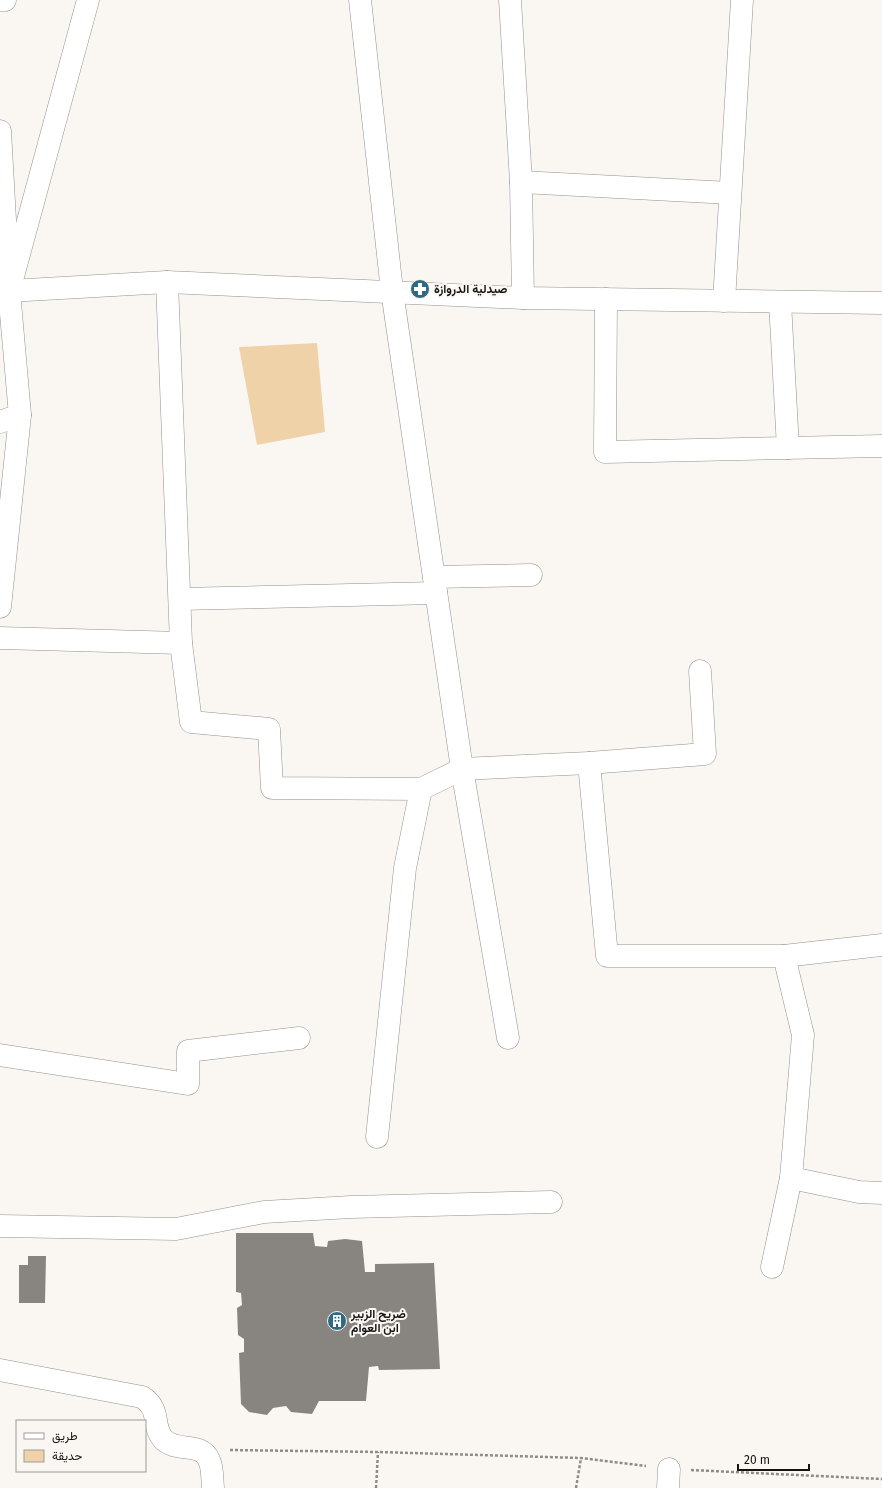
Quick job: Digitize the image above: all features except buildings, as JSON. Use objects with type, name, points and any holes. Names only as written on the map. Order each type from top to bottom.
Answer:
[{"type":"street","points":[[0,0],[6,0]]},
{"type":"street","points":[[5,292],[88,0]]},
{"type":"street","points":[[360,0],[392,291],[462,769],[508,1038]]},
{"type":"street","points":[[510,0],[521,182],[523,298]]},
{"type":"street","points":[[724,301],[742,0]]},
{"type":"street","points":[[0,131],[10,418],[0,606]]},
{"type":"street","points":[[521,182],[730,193]]},
{"type":"street","points":[[5,292],[167,282],[523,298],[882,303]]},
{"type":"street","points":[[167,282],[181,643],[191,722],[269,729],[272,788],[421,789],[462,769],[589,763],[706,754],[700,671]]},
{"type":"street","points":[[606,298],[605,452],[882,446]]},
{"type":"street","points":[[780,302],[788,448]]},
{"type":"street","points":[[180,599],[435,585],[531,575]]},
{"type":"street","points":[[0,638],[181,643]]},
{"type":"street","points":[[589,763],[607,956],[784,956],[882,946]]},
{"type":"street","points":[[377,1137],[405,868],[421,789]]},
{"type":"street","points":[[772,1267],[791,1178],[803,1035],[784,956]]},
{"type":"street","points":[[0,1055],[188,1084],[188,1051],[299,1038]]},
{"type":"street","points":[[791,1178],[859,1192],[882,1194]]},
{"type":"street","points":[[0,1226],[176,1229],[264,1212],[351,1207],[551,1202]]},
{"type":"street","points":[[0,1370],[142,1397],[149,1402],[154,1409],[159,1434],[164,1440],[172,1445],[198,1449],[209,1459],[212,1488]]},
{"type":"path","points":[[198,1449],[378,1452],[581,1458],[669,1479],[882,1479]]},
{"type":"path","points":[[376,1488],[378,1452]]},
{"type":"path","points":[[576,1488],[581,1458]]},
{"type":"green space","points":[[317,343],[325,432],[257,445],[239,347]]},
{"type":"place","name":"صيدلية الدروازة","points":[[420,289]]},
{"type":"place","name":"ضريح الزبير ابن العوام","points":[[337,1321]]}]
